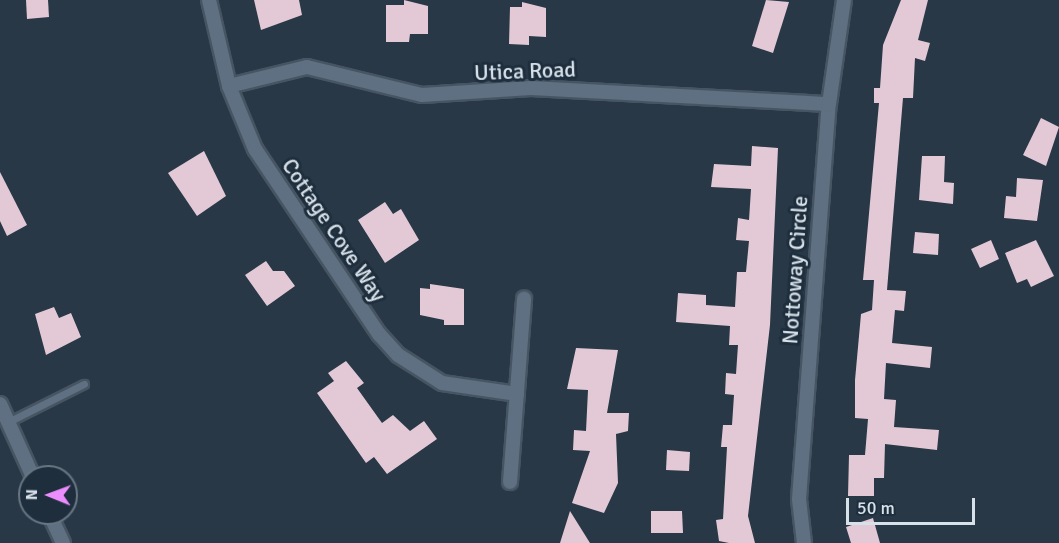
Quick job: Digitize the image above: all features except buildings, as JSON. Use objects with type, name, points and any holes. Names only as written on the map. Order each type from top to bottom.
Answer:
[{"type":"street","name":"Cottage Cove Way","points":[[209,0],[229,86],[255,148],[398,355],[442,383],[517,394]]},
{"type":"street","name":"Nottoway Circle","points":[[804,543],[799,499],[829,104],[844,0]]},
{"type":"street","name":"Utica Road","points":[[229,86],[307,67],[422,95],[531,88],[829,104]]},
{"type":"street","points":[[510,482],[524,299]]},
{"type":"street","points":[[0,404],[28,465]]},
{"type":"street","points":[[55,525],[63,543]]},
{"type":"lane","points":[[8,422],[84,384]]}]
